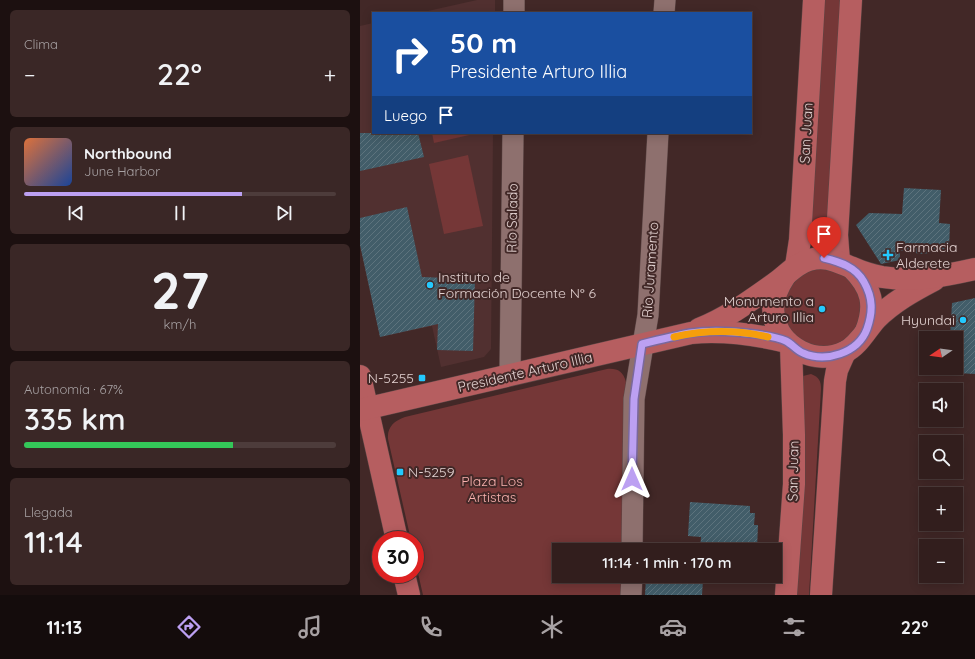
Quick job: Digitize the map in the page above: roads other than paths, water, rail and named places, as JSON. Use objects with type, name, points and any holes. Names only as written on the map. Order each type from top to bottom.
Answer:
[{"type":"main road","name":"San Juan","points":[[790,271],[800,240],[814,0]]},
{"type":"main road","points":[[846,265],[837,235],[851,0]]},
{"type":"main road","name":"Presidente Arturo Illia","points":[[691,333],[728,315],[790,271],[809,260],[824,258],[873,275],[895,278],[941,277],[975,269]]},
{"type":"main road","name":"Presidente Arturo Illia","points":[[846,265],[862,278],[869,291],[872,305],[871,319],[866,332]]},
{"type":"main road","points":[[789,344],[778,330],[774,316],[774,302],[777,288],[790,271]]},
{"type":"main road","name":"Presidente Arturo Illia","points":[[364,409],[691,333],[746,333],[789,344],[803,353],[817,357],[832,356],[845,352],[857,344],[876,320],[898,301],[941,277]]},
{"type":"main road","name":"San Juan","points":[[786,595],[794,484],[794,435],[789,344]]},
{"type":"main road","points":[[821,595],[835,381],[837,370],[845,352]]},
{"type":"main road","points":[[360,376],[364,409],[395,531]]},
{"type":"main road","points":[[406,583],[409,595]]},
{"type":"street","points":[[514,0],[514,12]]},
{"type":"street","points":[[664,12],[665,0]]},
{"type":"street","name":"Río Salado","points":[[510,375],[513,134]]},
{"type":"street","name":"Río Juramento","points":[[632,543],[632,421],[642,344],[648,315],[658,134]]},
{"type":"street","points":[[632,583],[632,595]]},
{"type":"place","name":"Farmacia Alderete","points":[[888,255]]},
{"type":"place","name":"Instituto de Formación Docente N° 6","points":[[430,285]]},
{"type":"place","name":"Monumento a Arturo Illia","points":[[822,309]]},
{"type":"place","name":"Hyundai","points":[[963,320]]},
{"type":"place","name":"N-5255","points":[[422,378]]},
{"type":"place","name":"N-5259","points":[[400,472]]},
{"type":"park label","name":"Plaza Los Artistas","points":[[492,490]]}]
